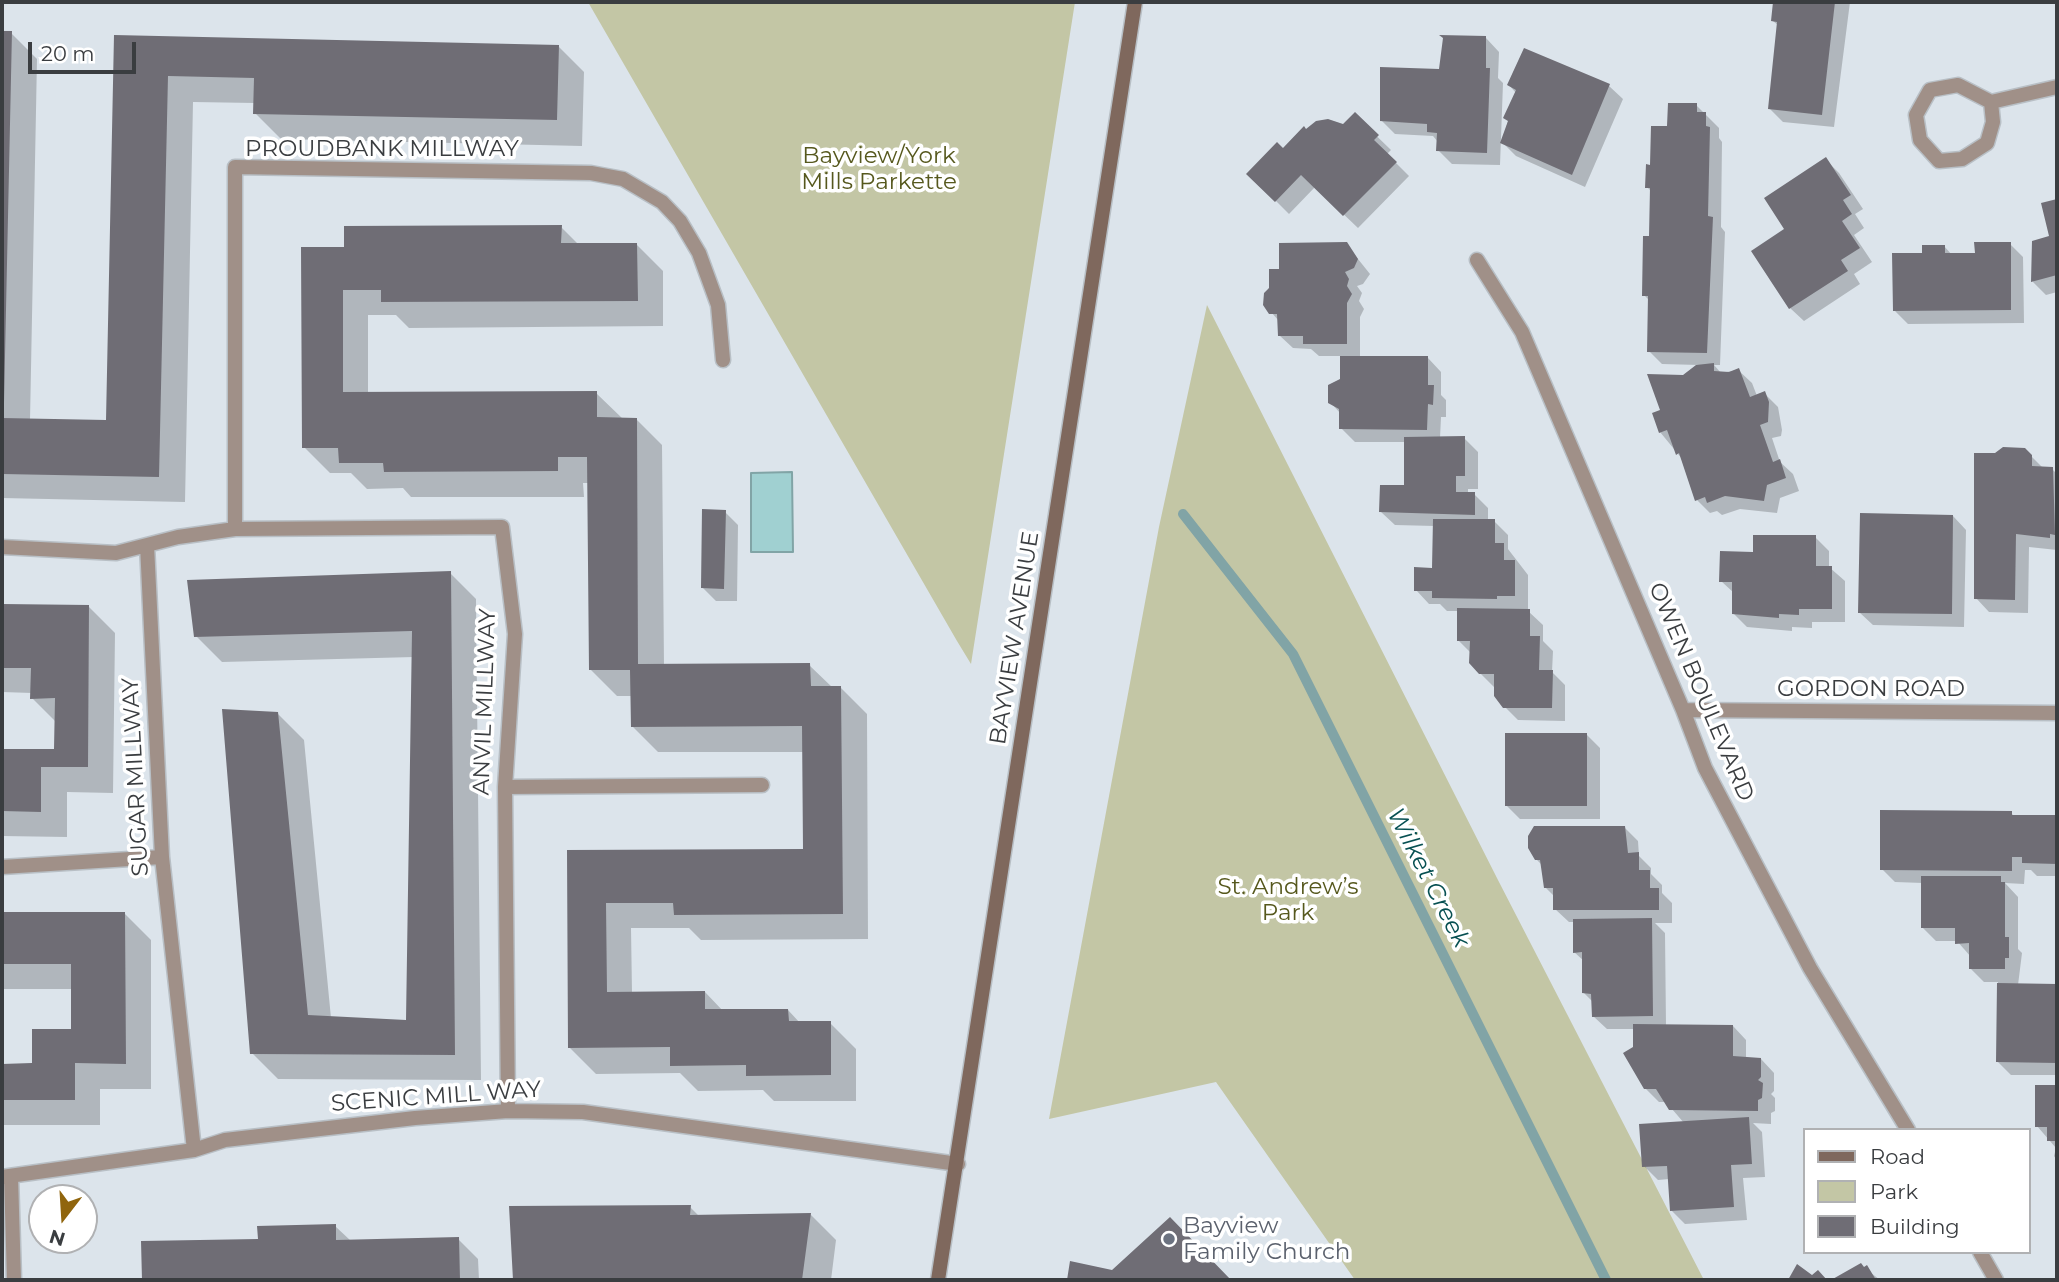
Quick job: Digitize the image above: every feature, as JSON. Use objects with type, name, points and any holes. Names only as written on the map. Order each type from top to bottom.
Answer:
[{"type":"main road","name":"BAYVIEW AVENUE","points":[[938,1280],[1135,2]]},
{"type":"street","points":[[1991,102],[1993,122],[1987,143],[1962,159],[1939,161],[1920,140],[1916,115],[1930,90],[1958,85],[1991,102],[2047,87],[2057,87]]},
{"type":"street","name":"PROUDBANK MILLWAY","points":[[235,529],[235,167],[591,173],[623,179],[662,202],[680,221],[699,253],[718,305],[723,360]]},
{"type":"street","name":"OWEN BOULEVARD","points":[[1477,260],[1522,331],[1684,710],[1704,768],[1804,956],[1907,1128]]},
{"type":"street","name":"ANVIL MILLWAY","points":[[147,545],[178,537],[235,529],[502,527],[515,634],[505,787],[508,1111]]},
{"type":"street","points":[[2,547],[116,553],[147,545]]},
{"type":"street","name":"SUGAR MILLWAY","points":[[147,545],[162,858],[194,1150]]},
{"type":"street","name":"GORDON ROAD","points":[[1684,710],[2057,713]]},
{"type":"street","points":[[505,787],[762,785]]},
{"type":"street","points":[[2,867],[162,858]]},
{"type":"street","name":"SCENIC MILL WAY","points":[[6,1176],[194,1150],[225,1140],[415,1118],[508,1111],[583,1112],[958,1164]]},
{"type":"street","points":[[6,1176],[14,1280]]},
{"type":"street","points":[[1981,1254],[1996,1280]]},
{"type":"green space","name":"Bayview/York Mills Parkette","points":[[588,2],[1075,2],[971,664],[957,641]]},
{"type":"green space","name":"St. Andrew’s Park","points":[[1207,305],[1704,1280],[1355,1280],[1216,1082],[1049,1119],[1159,527]]},
{"type":"water","points":[[792,472],[793,552],[751,552],[751,473]]},
{"type":"building","points":[[1773,2],[1835,2],[1822,115],[1768,109],[1777,22],[1771,21]]},
{"type":"building","points":[[2,31],[12,31],[4,403],[2,403]]},
{"type":"building","points":[[114,35],[559,45],[557,120],[253,114],[254,78],[168,76],[159,477],[2,474],[2,418],[106,420]]},
{"type":"building","points":[[1439,35],[1486,36],[1486,68],[1490,68],[1487,153],[1436,151],[1437,133],[1427,132],[1427,124],[1380,121],[1380,67],[1439,69],[1443,38]]},
{"type":"building","points":[[1524,48],[1610,84],[1572,175],[1500,143],[1508,121],[1503,118],[1516,90],[1507,85]]},
{"type":"building","points":[[1668,103],[1697,103],[1697,112],[1706,112],[1706,126],[1710,127],[1708,216],[1713,217],[1707,353],[1647,352],[1648,296],[1642,296],[1643,236],[1649,236],[1650,188],[1645,188],[1646,164],[1650,165],[1651,126],[1667,126]]},
{"type":"building","points":[[1355,112],[1379,135],[1374,140],[1397,162],[1343,216],[1301,175],[1275,202],[1246,174],[1277,142],[1283,148],[1304,126],[1306,129],[1316,121],[1328,119],[1343,124]]},
{"type":"building","points":[[1826,157],[1851,195],[1843,200],[1852,214],[1842,221],[1860,248],[1841,260],[1848,271],[1789,309],[1751,251],[1784,229],[1764,198]]},
{"type":"building","points":[[2057,199],[2057,275],[2031,282],[2032,241],[2049,236],[2041,203]]},
{"type":"building","points":[[562,225],[561,243],[637,243],[638,301],[381,302],[381,290],[343,290],[343,392],[597,391],[597,417],[637,418],[638,664],[810,663],[811,686],[841,686],[843,914],[674,915],[673,903],[606,903],[607,992],[705,991],[705,1009],[788,1009],[789,1021],[831,1021],[831,1075],[746,1076],[746,1065],[670,1066],[670,1047],[568,1048],[567,850],[803,849],[802,726],[631,727],[630,670],[589,670],[587,457],[558,457],[558,471],[384,472],[383,463],[339,463],[338,448],[302,448],[301,247],[344,247],[344,226]]},
{"type":"building","points":[[1347,242],[1358,259],[1354,268],[1345,272],[1349,279],[1347,286],[1352,294],[1347,303],[1347,344],[1303,344],[1303,336],[1278,336],[1277,314],[1269,314],[1263,305],[1264,293],[1269,288],[1269,269],[1279,269],[1279,243]]},
{"type":"building","points":[[1974,242],[2011,242],[2011,310],[1893,311],[1892,253],[1922,253],[1922,245],[1945,245],[1945,253],[1975,253]]},
{"type":"building","points":[[1340,356],[1428,356],[1428,385],[1434,385],[1433,405],[1428,404],[1427,430],[1339,429],[1339,409],[1328,403],[1328,385],[1340,379]]},
{"type":"building","points":[[1714,363],[1714,371],[1729,372],[1739,368],[1750,397],[1765,391],[1769,402],[1768,422],[1760,425],[1773,462],[1780,459],[1786,478],[1767,485],[1764,501],[1725,496],[1707,503],[1705,497],[1695,501],[1679,453],[1676,455],[1667,430],[1659,433],[1652,413],[1660,410],[1647,374],[1683,375],[1696,365]]},
{"type":"building","points":[[1465,436],[1465,476],[1456,476],[1456,492],[1475,492],[1475,515],[1379,512],[1380,485],[1404,485],[1404,437]]},
{"type":"building","points":[[2003,447],[2025,448],[2032,455],[2032,466],[2053,467],[2055,535],[2050,534],[2050,538],[2016,534],[2015,600],[1974,599],[1974,453],[1995,453]]},
{"type":"building","points":[[702,509],[726,510],[724,589],[701,588]]},
{"type":"building","points":[[1860,513],[1953,515],[1952,614],[1858,613]]},
{"type":"building","points":[[1433,519],[1495,519],[1495,543],[1504,543],[1504,560],[1515,560],[1515,596],[1497,596],[1497,599],[1432,598],[1432,591],[1414,591],[1414,567],[1432,568]]},
{"type":"building","points":[[1753,535],[1816,535],[1816,566],[1832,566],[1832,609],[1799,609],[1799,615],[1779,614],[1779,618],[1732,614],[1732,582],[1719,582],[1720,551],[1753,552]]},
{"type":"building","points":[[451,571],[455,1055],[250,1054],[222,709],[278,712],[308,1015],[406,1020],[412,631],[194,637],[187,580]]},
{"type":"building","points":[[2,604],[89,605],[88,767],[41,767],[41,812],[2,811],[2,749],[54,749],[55,698],[30,699],[31,668],[2,668]]},
{"type":"building","points":[[1457,608],[1530,609],[1530,636],[1540,636],[1539,670],[1553,670],[1552,708],[1503,708],[1494,696],[1494,674],[1479,674],[1469,663],[1470,641],[1457,641]]},
{"type":"building","points":[[1505,733],[1587,733],[1587,806],[1505,806]]},
{"type":"building","points":[[1880,810],[2012,811],[2012,815],[2057,815],[2057,864],[2022,863],[2022,857],[2012,857],[2012,871],[1880,870]]},
{"type":"building","points":[[1534,826],[1625,826],[1628,853],[1639,852],[1639,870],[1650,870],[1650,888],[1659,888],[1659,910],[1553,910],[1553,888],[1544,888],[1540,860],[1535,860],[1528,848],[1528,836]]},
{"type":"building","points":[[1921,876],[2001,876],[2001,882],[2005,882],[2005,937],[2009,937],[2009,958],[2005,958],[2005,969],[1969,969],[1969,943],[1955,944],[1955,928],[1921,928]]},
{"type":"building","points":[[2,912],[125,912],[126,1064],[75,1063],[75,1100],[2,1100],[2,1064],[32,1063],[32,1029],[71,1029],[71,964],[2,964]]},
{"type":"building","points":[[1652,918],[1653,1016],[1592,1017],[1591,994],[1582,993],[1582,952],[1573,953],[1573,919]]},
{"type":"building","points":[[1997,983],[2057,984],[2057,1063],[1996,1062]]},
{"type":"building","points":[[1633,1024],[1733,1025],[1733,1056],[1761,1058],[1761,1077],[1758,1080],[1763,1083],[1758,1111],[1669,1110],[1656,1089],[1644,1089],[1623,1053],[1633,1047]]},
{"type":"building","points":[[2035,1085],[2057,1085],[2057,1141],[2047,1141],[2047,1127],[2035,1127]]},
{"type":"building","points":[[1749,1117],[1752,1164],[1731,1165],[1734,1207],[1670,1211],[1667,1166],[1642,1167],[1639,1124]]},
{"type":"building","points":[[691,1205],[690,1215],[811,1213],[802,1280],[513,1280],[509,1206]]},
{"type":"building","name":"Bayview Family Church","points":[[1170,1217],[1231,1280],[1067,1280],[1070,1261],[1112,1270]]},
{"type":"building","points":[[336,1224],[336,1240],[459,1237],[460,1280],[142,1280],[141,1241],[258,1239],[257,1226]]},
{"type":"building","points":[[1861,1263],[1864,1267],[1867,1265],[1876,1280],[1831,1280]]},
{"type":"building","points":[[1797,1264],[1812,1275],[1818,1270],[1827,1280],[1788,1280]]},
{"type":"waterway","name":"Wilket Creek","points":[[1183,514],[1293,654],[1606,1280]]},
{"type":"place","name":"Bayview Family Church","points":[[1169,1239]]}]
